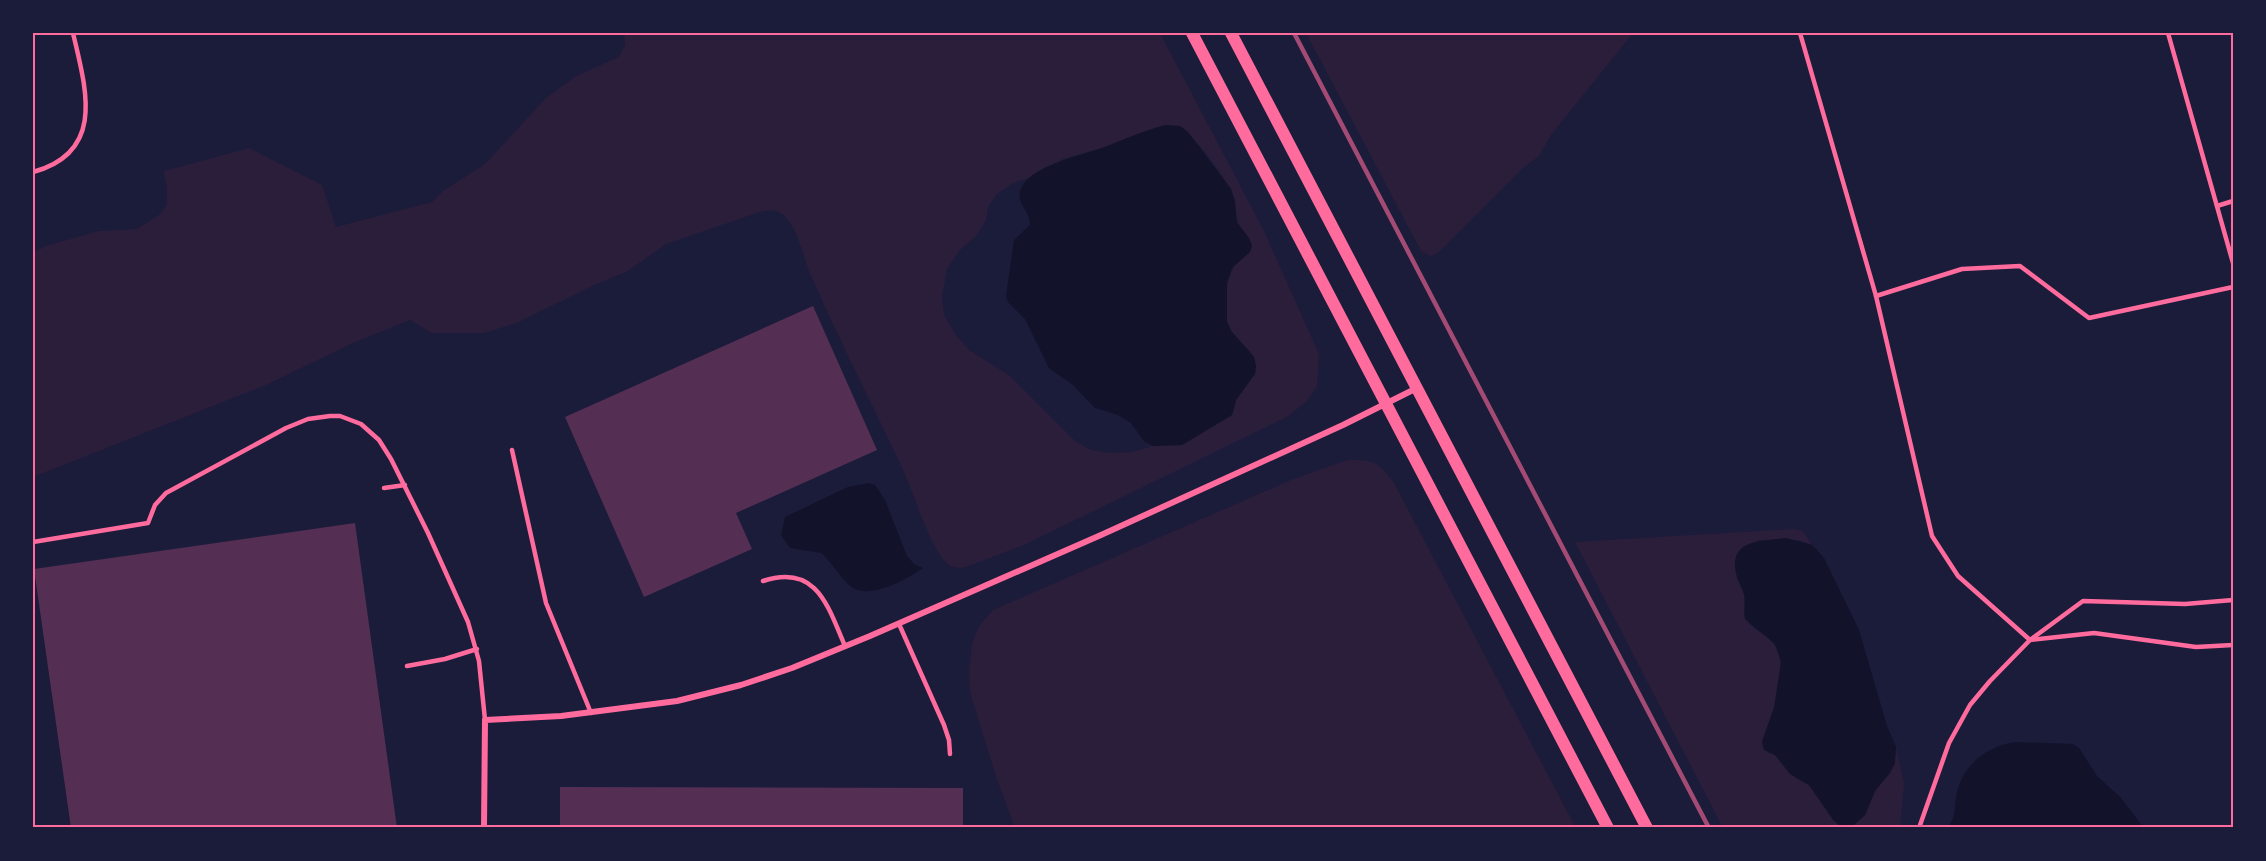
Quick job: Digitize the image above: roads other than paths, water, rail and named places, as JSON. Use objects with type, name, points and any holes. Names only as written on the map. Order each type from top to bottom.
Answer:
[{"type":"main road","points":[[1192,33],[1608,828]]},
{"type":"main road","points":[[1231,33],[1647,828]]},
{"type":"street","points":[[484,828],[484,720],[533,719],[677,701],[792,668],[899,624],[1101,535],[1417,388]]},
{"type":"lane","points":[[33,172],[64,158],[81,140],[85,115],[85,84],[73,33]]},
{"type":"lane","points":[[1800,33],[1876,296],[1932,536],[1958,576],[2030,640],[2094,633],[2196,647],[2233,645]]},
{"type":"lane","points":[[2168,33],[2233,263]]},
{"type":"lane","points":[[2217,206],[2233,201]]},
{"type":"lane","points":[[1876,296],[1962,269],[2020,266],[2089,318],[2233,287]]},
{"type":"lane","points":[[33,542],[148,523],[155,505],[166,493],[298,422],[318,416],[340,416],[361,424],[370,430],[385,448],[405,485],[468,622],[477,649],[484,720]]},
{"type":"lane","points":[[512,450],[546,603],[591,713]]},
{"type":"lane","points":[[384,488],[405,485]]},
{"type":"lane","points":[[763,581],[783,576],[792,577],[802,579],[819,591],[845,646]]},
{"type":"lane","points":[[1919,828],[1946,751],[1963,717],[1990,681],[2030,640],[2083,601],[2185,604],[2233,600]]},
{"type":"lane","points":[[899,624],[944,725],[949,740],[950,754]]},
{"type":"lane","points":[[407,666],[445,659],[477,649]]},
{"type":"railway","points":[[1294,33],[1709,828]]}]
